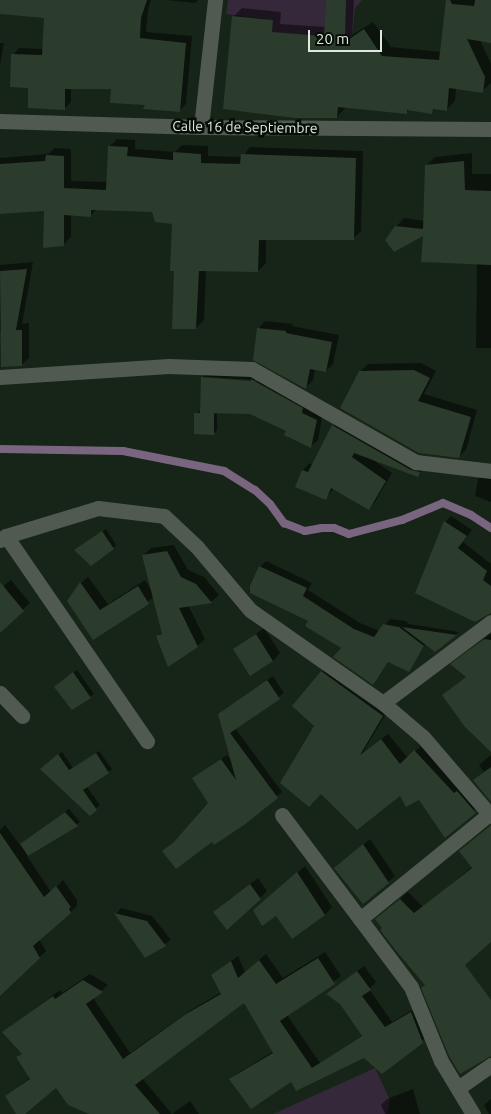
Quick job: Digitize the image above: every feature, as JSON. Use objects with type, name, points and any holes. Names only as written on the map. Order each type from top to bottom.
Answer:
[{"type":"street","points":[[201,127],[215,0]]},
{"type":"street","name":"Calle 16 de Septiembre","points":[[0,122],[201,127],[491,129]]},
{"type":"street","points":[[0,377],[169,366],[252,369],[416,462],[491,470]]},
{"type":"street","points":[[147,741],[3,538],[98,508],[164,516],[197,547],[250,610],[383,703],[423,737],[490,815],[360,919]]},
{"type":"street","points":[[383,703],[491,622]]},
{"type":"street","points":[[0,693],[22,716]]},
{"type":"street","points":[[282,815],[411,988],[441,1061],[473,1114]]},
{"type":"street","points":[[458,1088],[491,1065]]},
{"type":"shaded area","points":[[228,0],[362,0],[355,8],[352,37],[272,33],[273,20],[226,14]]},
{"type":"shaded area","points":[[375,1068],[390,1100],[387,1114],[273,1114]]},
{"type":"building","points":[[0,0],[147,0],[141,18],[140,38],[186,43],[180,112],[143,109],[145,105],[110,103],[111,89],[65,89],[65,110],[28,108],[28,88],[10,87],[11,54],[42,55],[44,18],[0,14]]},
{"type":"building","points":[[326,0],[346,0],[345,42],[364,29],[382,56],[439,60],[446,0],[450,0],[452,4],[474,6],[475,0],[491,0],[491,43],[467,39],[485,77],[483,93],[449,88],[447,111],[433,109],[432,114],[407,110],[407,114],[338,107],[337,118],[295,118],[223,109],[232,16],[273,20],[272,32],[324,36]]},
{"type":"building","points":[[108,146],[128,147],[127,156],[173,160],[173,152],[201,154],[201,163],[240,164],[241,154],[356,158],[354,240],[259,240],[258,272],[199,271],[196,329],[172,329],[174,271],[170,271],[172,224],[155,222],[152,212],[91,210],[91,217],[64,215],[64,246],[43,248],[44,211],[0,214],[0,164],[45,161],[46,155],[64,156],[64,188],[106,190]]},
{"type":"building","points":[[464,161],[465,190],[491,191],[491,265],[421,262],[423,236],[394,252],[385,240],[395,226],[423,229],[425,165]]},
{"type":"building","points":[[27,269],[16,330],[22,330],[22,366],[1,367],[0,271]]},
{"type":"building","points":[[257,328],[286,331],[286,333],[332,342],[326,372],[310,369],[306,389],[253,360]]},
{"type":"building","points":[[414,370],[430,378],[418,401],[471,417],[459,458],[419,453],[340,408],[359,371]]},
{"type":"building","points":[[201,377],[251,381],[251,379],[303,408],[302,413],[317,420],[311,448],[284,435],[286,431],[250,414],[200,413]]},
{"type":"building","points":[[194,413],[214,413],[214,435],[194,434]]},
{"type":"building","points":[[332,425],[411,470],[420,472],[418,477],[354,453],[352,457],[386,481],[369,510],[331,488],[326,500],[295,487],[302,470],[308,472]]},
{"type":"building","points":[[444,521],[467,536],[458,548],[487,571],[483,580],[491,586],[491,613],[475,622],[415,593]]},
{"type":"building","points":[[102,531],[114,549],[91,566],[74,550]]},
{"type":"building","points":[[167,551],[181,577],[196,584],[212,603],[179,608],[198,647],[168,667],[156,636],[162,634],[142,555]]},
{"type":"building","points":[[259,566],[307,588],[303,596],[354,629],[374,637],[383,624],[399,627],[424,646],[409,672],[388,662],[373,685],[333,657],[341,648],[305,626],[308,621],[250,593],[250,586]]},
{"type":"building","points":[[0,582],[24,611],[0,633]]},
{"type":"building","points":[[80,582],[100,610],[138,586],[149,604],[93,640],[67,601]]},
{"type":"building","points":[[402,627],[457,635],[435,652]]},
{"type":"building","points":[[256,634],[273,661],[250,676],[233,649]]},
{"type":"building","points":[[484,639],[491,640],[491,752],[465,727],[442,695],[466,677],[450,664]]},
{"type":"building","points":[[321,671],[383,716],[360,755],[381,739],[400,764],[414,750],[454,793],[457,791],[476,813],[445,838],[419,800],[406,807],[400,796],[357,830],[321,794],[309,807],[280,783],[314,726],[292,706]]},
{"type":"building","points":[[73,672],[91,698],[72,710],[54,687]]},
{"type":"building","points":[[267,680],[280,699],[230,733],[278,798],[244,825],[214,845],[212,842],[176,869],[162,851],[174,842],[208,803],[192,778],[221,759],[236,780],[218,714]]},
{"type":"building","points":[[96,753],[109,773],[83,790],[97,810],[90,816],[40,769],[58,754],[69,770]]},
{"type":"building","points":[[491,767],[491,802],[473,780]]},
{"type":"building","points":[[65,812],[78,826],[28,856],[20,844]]},
{"type":"building","points":[[491,825],[491,942],[465,965],[491,1000],[491,1056],[460,1074],[449,1056],[421,988],[425,985],[380,930],[382,928],[375,919],[400,899],[414,913],[472,868],[459,851]]},
{"type":"building","points":[[0,833],[44,897],[56,886],[71,907],[69,909],[71,913],[33,946],[40,958],[0,996]]},
{"type":"building","points":[[363,844],[389,883],[363,904],[334,868]]},
{"type":"building","points":[[297,872],[325,915],[292,939],[276,916],[262,926],[253,910]]},
{"type":"building","points":[[250,884],[261,899],[227,930],[213,912]]},
{"type":"building","points":[[114,913],[147,921],[166,946],[145,958]]},
{"type":"building","points":[[318,958],[335,984],[280,1021],[312,1068],[362,1036],[340,1004],[326,994],[357,971],[371,990],[362,996],[385,1027],[411,1012],[423,1043],[382,1074],[364,1058],[296,1091],[291,1082],[251,1109],[229,1079],[273,1053],[244,1003],[135,1085],[160,1114],[89,1114],[68,1105],[56,1088],[25,1114],[16,1114],[5,1096],[30,1079],[16,1057],[22,1054],[2,1032],[53,996],[55,999],[83,980],[103,992],[86,1004],[123,1059],[186,1014],[221,994],[211,975],[231,961],[238,978],[259,960],[276,984]]},
{"type":"waterway","points":[[0,449],[123,451],[224,471],[255,490],[270,504],[284,523],[305,531],[334,528],[349,534],[402,520],[443,503],[471,515],[491,528]]}]
